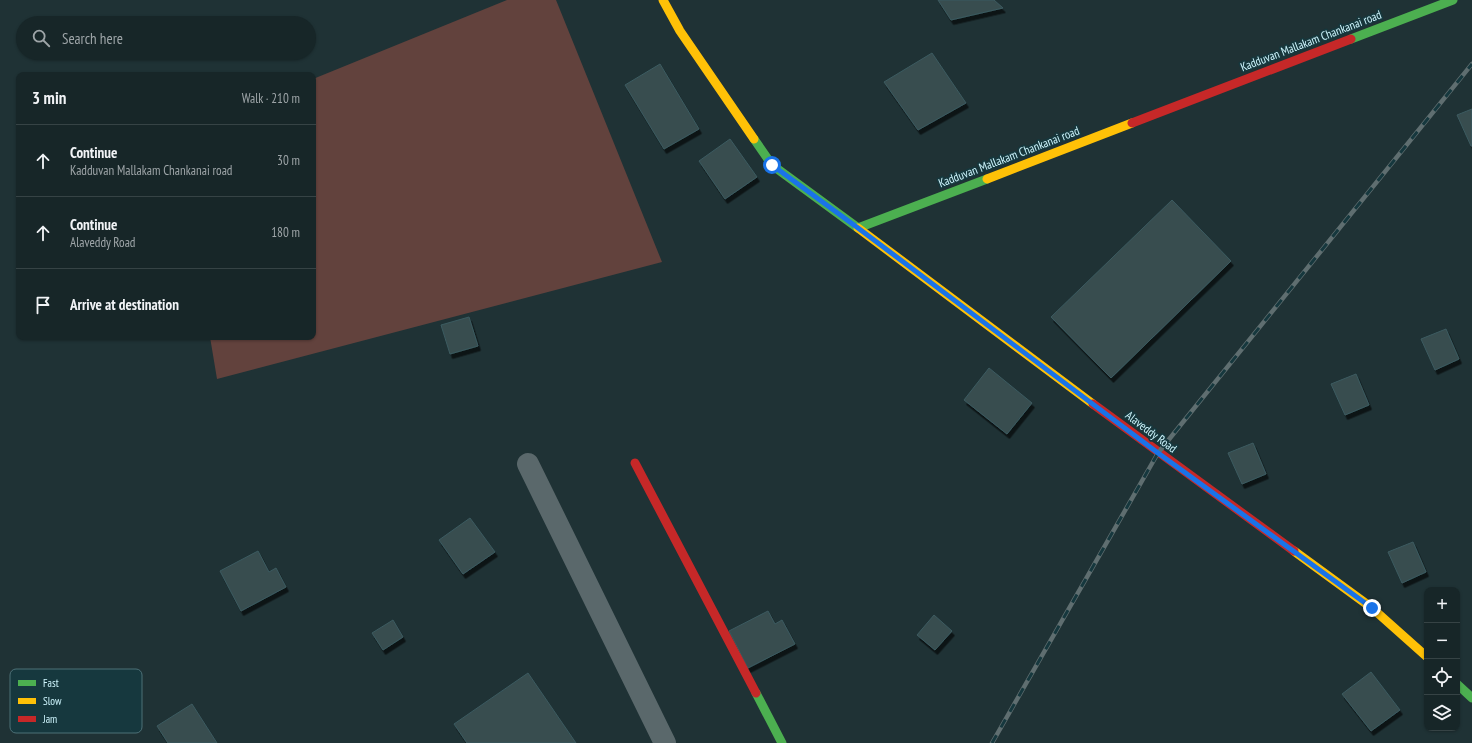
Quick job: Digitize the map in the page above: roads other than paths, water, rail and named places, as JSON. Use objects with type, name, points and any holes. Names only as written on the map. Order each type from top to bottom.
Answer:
[{"type":"street","points":[[663,0],[680,31],[772,165],[858,228]]},
{"type":"street","name":"Kadduvan Mallakam Chankanai road","points":[[858,228],[1445,2]]},
{"type":"street","name":"Alaveddy Road","points":[[858,228],[1158,453],[1372,608],[1424,654]]},
{"type":"street","points":[[635,463],[782,743]]},
{"type":"street","points":[[528,464],[665,743]]},
{"type":"street","points":[[1460,687],[1472,698]]},
{"type":"railway","points":[[992,743],[1158,453],[1472,64]]}]
